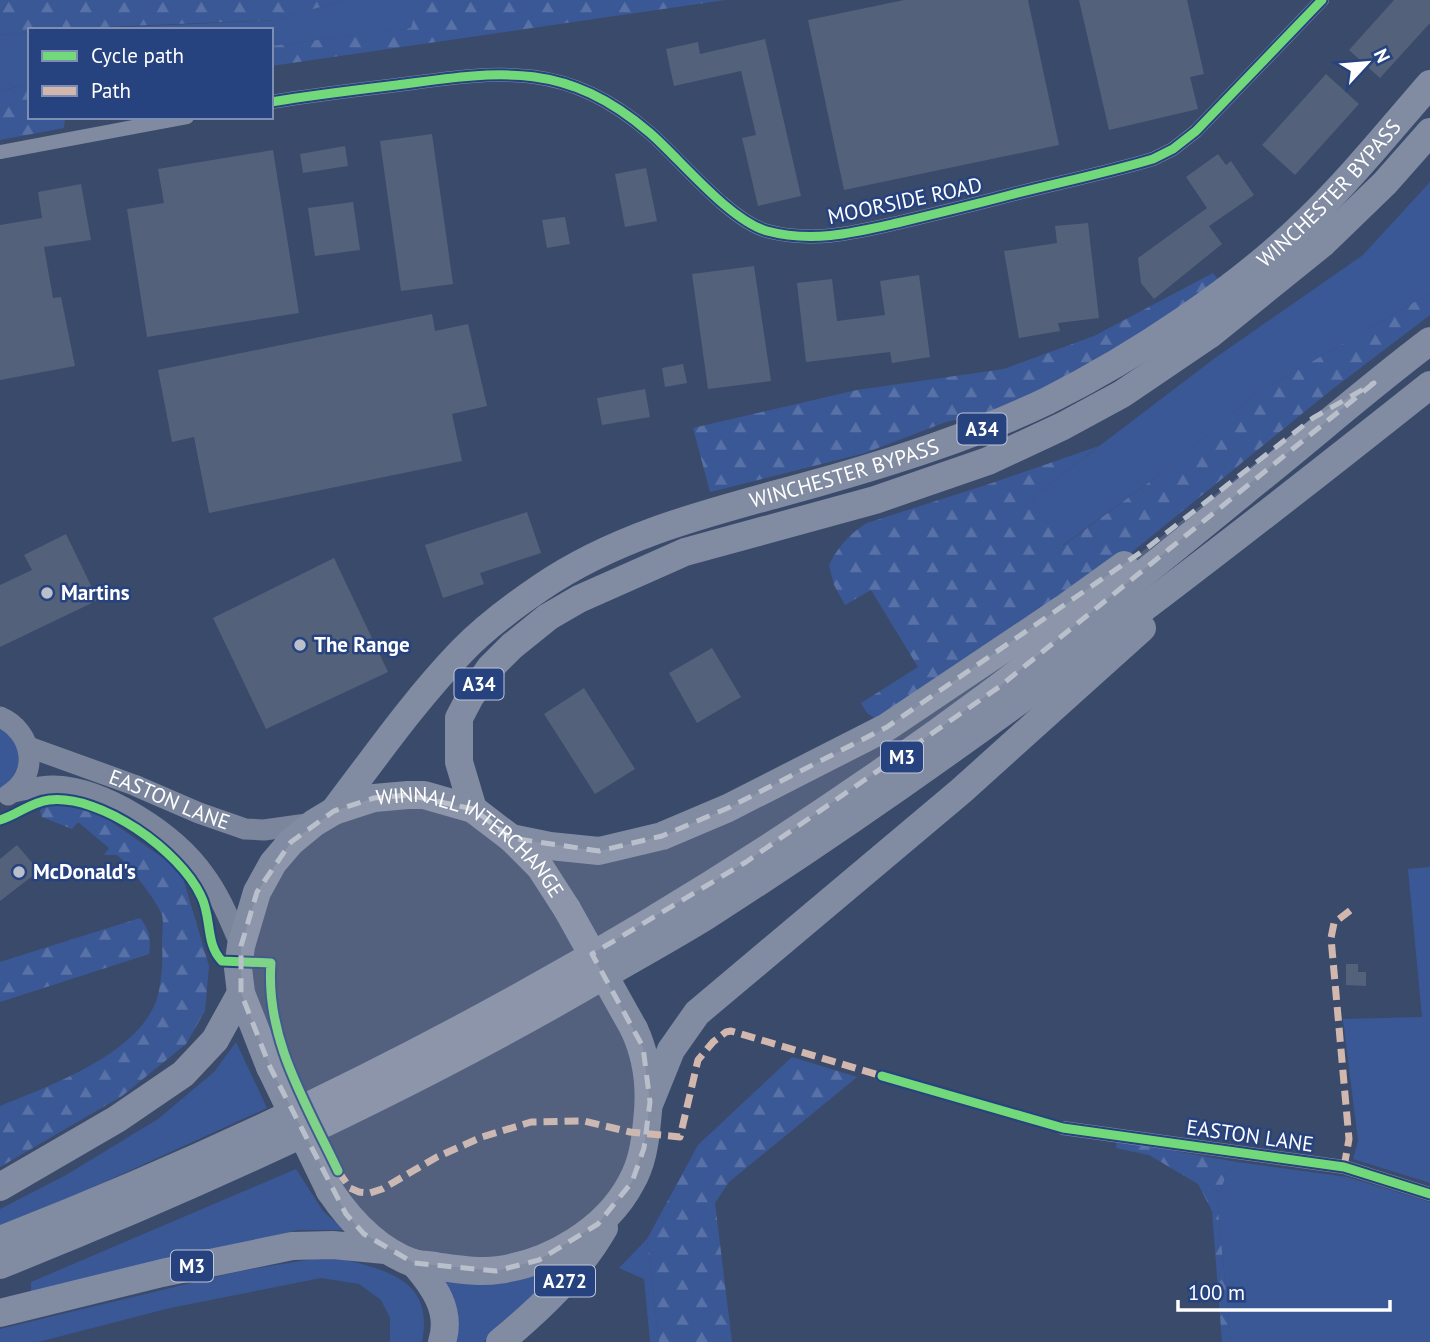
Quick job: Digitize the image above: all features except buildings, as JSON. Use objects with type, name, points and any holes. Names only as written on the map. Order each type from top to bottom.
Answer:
[{"type":"highway","name":"WINCHESTER BYPASS","points":[[324,817],[461,651],[541,588],[584,561],[677,522],[909,455],[981,429],[1047,400],[1115,363],[1233,285],[1272,254],[1357,169],[1430,84]]},
{"type":"highway","name":"WINCHESTER BYPASS","points":[[473,809],[459,762],[459,718],[490,668],[548,617],[579,598],[685,552],[875,500],[988,461],[1063,426],[1122,394],[1209,335],[1322,243],[1385,183],[1430,132]]},
{"type":"highway","name":"M3","points":[[0,1240],[163,1173],[325,1099],[528,991],[746,862],[862,785],[999,687],[1252,485],[1374,383],[1430,341]]},
{"type":"highway","name":"M3","points":[[511,838],[550,846],[599,851],[662,836],[740,803],[887,727],[1126,564],[1313,418],[1374,383]]},
{"type":"highway","name":"M3","points":[[0,1265],[114,1220],[345,1116],[529,1020],[703,918],[853,818],[994,719],[1244,533],[1430,385]]},
{"type":"highway","name":"M3","points":[[650,1102],[671,1050],[697,1013],[961,791],[1244,533]]},
{"type":"highway","name":"WINNALL INTERCHANGE","points":[[408,795],[424,795],[473,809],[511,838],[540,867],[567,909],[643,1047],[650,1102],[645,1149],[632,1182],[615,1208],[568,1245],[539,1260],[496,1271],[414,1263],[364,1234],[330,1191],[270,1068],[241,993],[238,968],[241,946],[257,892],[273,863],[291,842],[324,817],[373,798],[408,795]]},
{"type":"highway","points":[[0,1188],[107,1125],[183,1074],[215,1040],[241,993]]},
{"type":"highway","name":"A272","points":[[500,1342],[536,1312],[576,1268],[597,1241],[615,1208]]},
{"type":"highway","name":"M3","points":[[0,1313],[162,1273],[292,1245],[333,1245],[388,1250]]},
{"type":"highway","points":[[414,1263],[436,1292],[443,1309],[445,1332],[442,1342]]},
{"type":"street","name":"MOORSIDE ROAD","points":[[273,102],[474,74],[540,77],[569,85],[616,107],[661,142],[714,195],[764,230],[802,238],[837,236],[934,215],[1153,159],[1173,149],[1196,131],[1322,0]]},
{"type":"street","points":[[0,152],[176,119]]},
{"type":"street","points":[[0,717],[10,721],[21,731],[29,747],[30,760],[22,783],[6,796]]},
{"type":"street","name":"EASTON LANE","points":[[29,747],[245,829],[264,830],[324,817]]},
{"type":"street","name":"EASTON LANE","points":[[6,796],[52,786],[80,789],[100,795],[148,823],[203,872],[218,895],[241,946]]},
{"type":"street","name":"EASTON LANE","points":[[1063,1128],[1345,1167],[1430,1194]]},
{"type":"highlighted area","points":[[1374,383],[999,687],[746,862],[592,954],[643,1047],[650,1102],[644,1148],[632,1182],[598,1224],[539,1260],[496,1271],[414,1263],[364,1234],[346,1214],[270,1067],[241,993],[241,946],[257,892],[291,842],[334,811],[374,798],[408,795],[473,809],[511,838],[599,851],[662,836],[728,808],[887,727],[1147,548],[1313,418]]},
{"type":"green space","points":[[0,0],[345,0],[275,20],[28,28],[28,32],[0,35]]},
{"type":"green space","points":[[345,0],[419,0],[412,28],[273,46],[273,28],[103,28],[275,20]]},
{"type":"green space","points":[[419,0],[725,0],[273,66],[273,46],[411,28]]},
{"type":"green space","points":[[28,32],[28,85],[0,90],[0,35]]},
{"type":"green space","points":[[28,85],[28,119],[65,119],[64,128],[0,140],[0,90]]},
{"type":"green space","points":[[1430,182],[1430,293],[1253,396],[1167,469],[1062,546],[1031,498],[1215,358],[1363,255]]},
{"type":"green space","points":[[1213,273],[1223,285],[1019,405],[946,422],[865,453],[710,492],[693,428],[857,390],[1004,369],[1094,336]]},
{"type":"green space","points":[[1430,293],[1430,315],[1330,391],[1121,561],[934,685],[875,718],[867,713],[861,703],[918,667],[871,590],[845,605],[834,585],[829,565],[855,531],[867,523],[1099,446],[1031,498],[1063,546],[1167,469],[1253,396]]},
{"type":"green space","points":[[0,727],[14,740],[19,757],[14,775],[0,788]]},
{"type":"green space","points":[[55,805],[81,808],[103,816],[170,863],[183,878],[209,966],[205,1011],[186,1044],[122,1096],[0,1167],[0,1106],[68,1077],[114,1050],[134,1034],[149,1016],[160,982],[163,921],[155,902],[122,859],[117,855],[104,855],[109,848],[78,822],[72,829],[42,817],[40,811],[43,807]]},
{"type":"green space","points":[[1430,867],[1430,1183],[1353,1159],[1358,1141],[1343,1019],[1422,1017],[1408,869]]},
{"type":"green space","points":[[140,918],[149,935],[149,954],[0,1002],[0,962]]},
{"type":"green space","points":[[236,1042],[267,1108],[85,1191],[0,1226],[0,1209],[66,1175],[158,1119],[214,1072]]},
{"type":"green space","points":[[792,1057],[857,1077],[729,1182],[715,1203],[732,1342],[659,1342],[647,1239],[698,1145]]},
{"type":"green space","points":[[1117,1141],[1237,1162],[1227,1173],[1217,1200],[1231,1342],[1222,1342],[1212,1211],[1198,1184],[1149,1155],[1116,1148]]},
{"type":"green space","points":[[1237,1162],[1347,1177],[1430,1202],[1430,1342],[1231,1342],[1217,1200],[1227,1173]]},
{"type":"green space","points":[[296,1169],[323,1211],[344,1230],[298,1230],[31,1294],[31,1282]]},
{"type":"green space","points":[[647,1239],[659,1342],[650,1342],[644,1279],[619,1268]]},
{"type":"green space","points":[[332,1256],[386,1272],[412,1289],[420,1303],[424,1320],[422,1342],[390,1342],[390,1318],[381,1300],[359,1284],[321,1278],[170,1308],[38,1342],[0,1342],[0,1329],[241,1271]]},
{"type":"green space","points":[[543,1273],[552,1281],[539,1297],[483,1342],[453,1342],[439,1279],[488,1284]]},
{"type":"marked path","points":[[1344,1167],[1349,1139],[1331,938],[1334,923],[1352,909]]},
{"type":"marked path","points":[[338,1171],[350,1188],[370,1193],[382,1189],[437,1157],[482,1137],[531,1122],[584,1121],[630,1132],[680,1137],[698,1060],[713,1042],[731,1031],[889,1078]]},
{"type":"cycle path","points":[[273,102],[468,76],[530,76],[560,82],[619,109],[650,133],[721,202],[752,225],[784,235],[832,235],[911,220],[1153,159],[1173,149],[1196,131],[1322,0]]},
{"type":"cycle path","points":[[0,820],[42,801],[70,801],[92,806],[137,829],[176,861],[201,896],[213,947],[222,961],[271,963],[271,991],[281,1045],[338,1171]]},
{"type":"cycle path","points":[[882,1076],[1063,1128],[1344,1167],[1430,1194]]},
{"type":"place","name":"Martins","points":[[47,593]]},
{"type":"place","name":"The Range","points":[[300,645]]},
{"type":"place","name":"McDonald's","points":[[19,872]]}]
